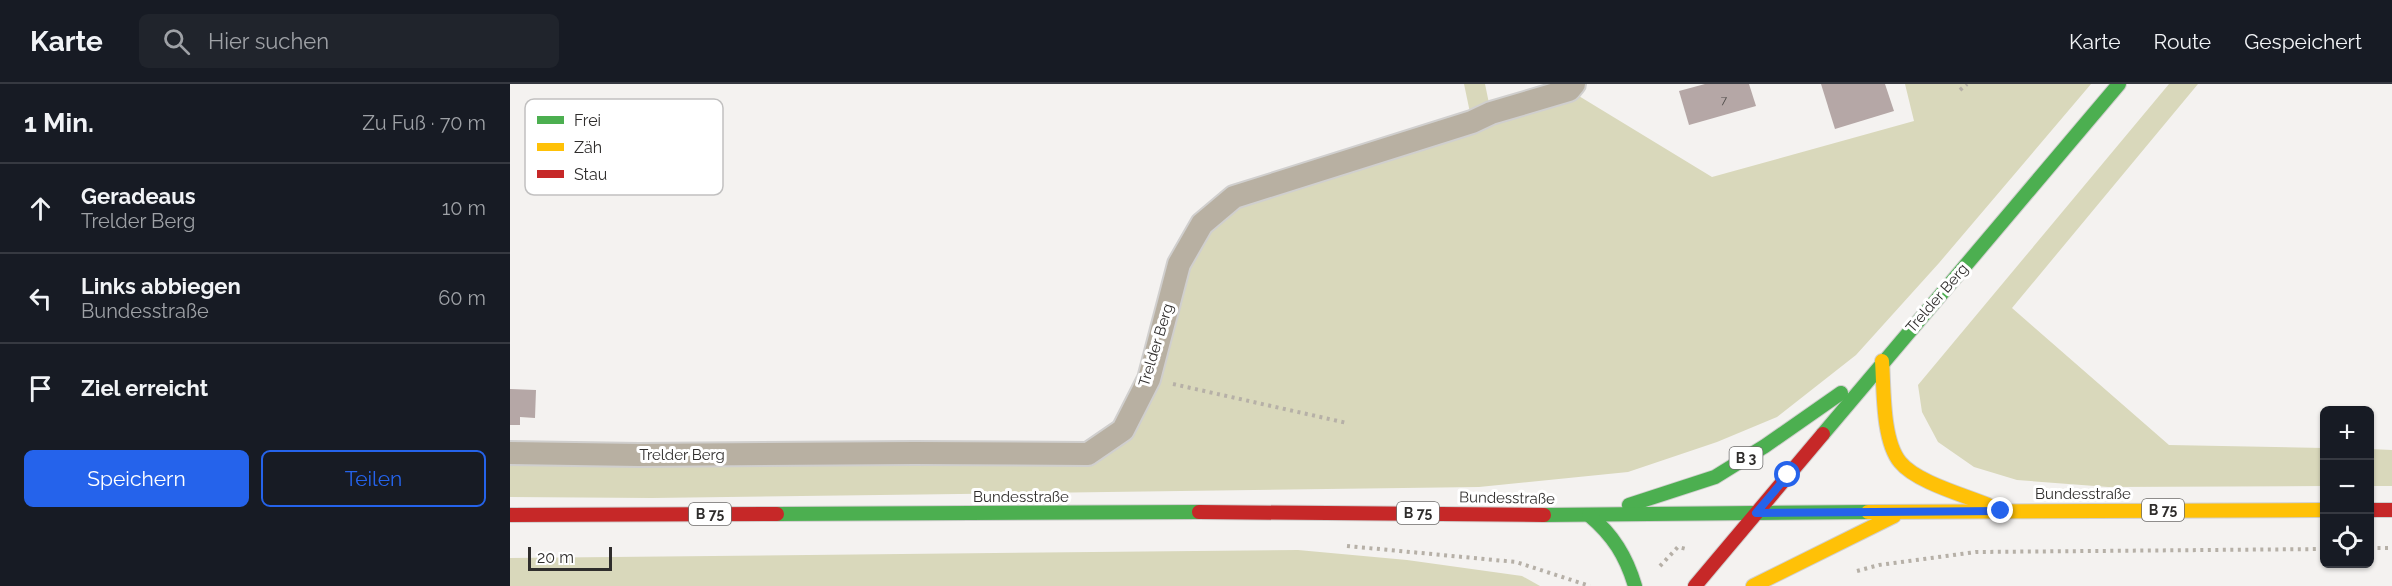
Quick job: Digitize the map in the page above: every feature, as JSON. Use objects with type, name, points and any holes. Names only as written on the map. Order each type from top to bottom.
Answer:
[{"type":"main road","name":"Trelder Berg","points":[[1756,513],[1882,361],[2119,84]]},
{"type":"main road","name":"B 75","points":[[1882,361],[1884,399],[1894,450],[1901,463],[1923,477],[2001,511]]},
{"type":"main road","name":"B 3","points":[[1589,515],[1657,497],[1715,477],[1817,410],[1882,361]]},
{"type":"main road","name":"Bundesstraße","points":[[510,514],[1247,512],[1589,515],[2320,510]]},
{"type":"main road","points":[[2374,510],[2392,510]]},
{"type":"main road","points":[[1753,586],[1904,512]]},
{"type":"main road","name":"B 3","points":[[1695,586],[1756,513]]},
{"type":"main road","points":[[1589,515],[1607,529],[1620,546],[1629,564],[1635,586]]},
{"type":"street","name":"Trelder Berg","points":[[510,453],[1088,454],[1123,430],[1149,379],[1179,264],[1202,224],[1234,197],[1472,122],[1491,113],[1569,90],[1574,84]]},
{"type":"path","points":[[1960,90],[1967,84]]},
{"type":"path","points":[[1149,379],[1347,423]]},
{"type":"path","points":[[1343,545],[1516,562],[1590,586]]},
{"type":"path","points":[[2374,548],[2392,548]]},
{"type":"path","points":[[1856,571],[1879,565],[1976,552],[2320,549]]},
{"type":"green space","points":[[1464,84],[1485,84],[1491,113],[1569,90],[1712,177],[1914,121],[1905,84],[2091,84],[1939,263],[1856,355],[1777,417],[1717,442],[1628,472],[1479,487],[652,498],[510,497],[510,453],[1088,454],[1123,430],[1179,264],[1234,197],[1472,122]]},
{"type":"green space","points":[[2169,84],[2198,84],[2012,308],[2169,445],[2320,448],[2320,486],[2108,487],[2017,480],[1974,467],[1938,442],[1922,412],[1918,385]]},
{"type":"green space","points":[[2374,449],[2392,450],[2392,486],[2374,486]]},
{"type":"green space","points":[[1298,550],[1407,560],[1522,576],[1540,586],[510,586],[510,558]]},
{"type":"building","points":[[1705,84],[1749,84],[1756,106],[1689,125],[1679,91]]},
{"type":"building","points":[[1821,84],[1885,84],[1894,111],[1835,129]]},
{"type":"building","points":[[510,389],[536,390],[535,418],[520,417],[520,425],[510,425]]},
{"type":"traffic: fast","points":[[1823,434],[2119,84]]},
{"type":"traffic: fast","points":[[1629,505],[1715,477],[1765,446],[1841,393]]},
{"type":"traffic: fast","points":[[777,514],[1199,512]]},
{"type":"traffic: fast","points":[[1544,515],[1868,512]]},
{"type":"traffic: fast","points":[[1589,515],[1618,547],[1635,586]]},
{"type":"traffic: slow","points":[[1882,361],[1887,427],[1894,452],[1900,462],[1917,476],[1929,482],[1988,505]]},
{"type":"traffic: slow","points":[[1868,512],[2320,510]]},
{"type":"traffic: slow","points":[[1753,586],[1894,516]]},
{"type":"traffic: jam","points":[[1695,586],[1823,434]]},
{"type":"traffic: jam","points":[[2374,510],[2392,510]]},
{"type":"traffic: jam","points":[[1199,512],[1544,515]]},
{"type":"traffic: jam","points":[[510,515],[777,514]]},
{"type":"route","points":[[1788,475],[1756,513],[2001,511]]}]
